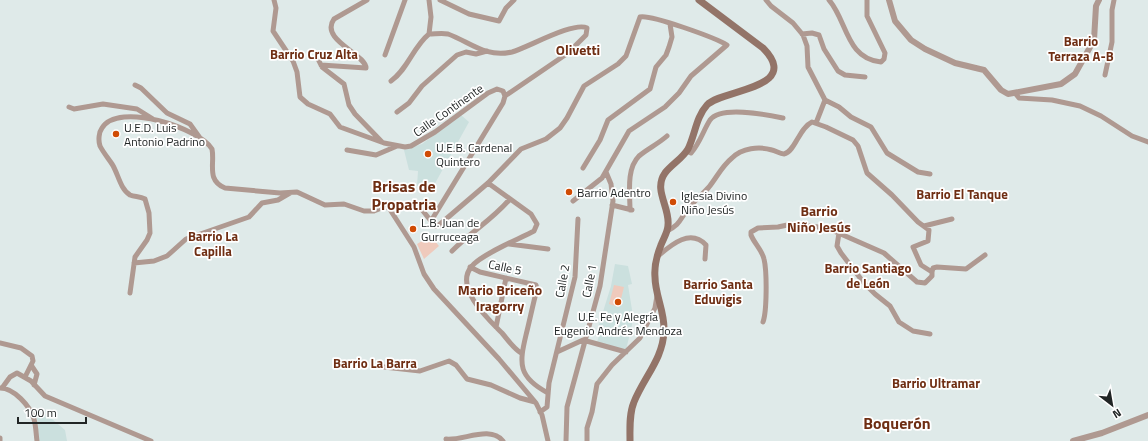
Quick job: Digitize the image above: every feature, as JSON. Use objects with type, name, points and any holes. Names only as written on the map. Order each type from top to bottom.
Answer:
[{"type":"main road","points":[[630,441],[631,415],[634,403],[654,366],[663,341],[662,314],[654,278],[657,256],[667,231],[668,212],[660,189],[661,181],[668,170],[687,150],[702,112],[709,103],[721,97],[760,85],[769,78],[773,68],[772,58],[763,48],[700,0]]},
{"type":"street","name":"Calle Continente","points":[[274,0],[276,8],[273,31],[293,61],[297,72],[299,92],[303,101],[314,108],[330,114],[340,127],[384,143],[405,147],[416,145],[494,90],[500,89],[503,91],[505,96]]},
{"type":"street","points":[[385,55],[405,0]]},
{"type":"street","points":[[429,0],[431,17],[429,34]]},
{"type":"street","points":[[440,0],[469,14],[499,21],[506,8],[514,0]]},
{"type":"street","points":[[766,0],[771,6],[793,23],[802,34],[808,46],[808,67],[826,100],[871,127],[887,153],[918,172],[930,174]]},
{"type":"street","points":[[829,0],[835,9],[853,47],[862,55],[881,62],[884,59],[885,53],[867,16],[867,0]]},
{"type":"street","points":[[889,0],[895,21],[911,40],[925,49],[955,63],[984,70],[1001,90],[1008,94],[1061,84],[1075,74],[1094,40],[1096,6],[1099,0]]},
{"type":"street","points":[[1105,75],[1112,42],[1112,10],[1114,0]]},
{"type":"street","points":[[321,65],[363,70],[366,68],[364,62],[338,42],[333,33],[332,25],[334,19],[364,1]]},
{"type":"street","points":[[419,206],[435,226],[440,225],[488,183],[521,150],[546,139],[556,132],[568,118],[584,86],[623,60],[628,51],[640,17],[646,16],[726,45],[691,76],[679,93],[664,107],[629,132],[614,155],[606,172],[597,184],[572,201]]},
{"type":"street","points":[[583,168],[600,140],[608,120],[650,89],[656,67],[666,55],[669,47],[672,37],[670,24]]},
{"type":"street","points":[[391,81],[401,72],[423,39],[429,34],[446,34],[467,44],[488,51],[511,52],[565,31],[582,26],[587,28],[586,35],[568,53],[505,96],[503,103],[442,205],[431,220]]},
{"type":"street","points":[[802,34],[812,33],[819,35],[831,62],[842,73],[865,77]]},
{"type":"street","points":[[397,112],[409,104],[422,86],[457,55],[466,52],[476,54],[488,51]]},
{"type":"street","points":[[318,56],[321,65],[344,84],[351,109],[384,143]]},
{"type":"street","points":[[134,85],[142,88],[167,113],[190,124],[200,138],[212,149],[212,176],[220,186],[230,189],[280,193],[303,193],[325,205],[344,204],[364,211],[374,211],[384,207],[389,208],[414,247],[424,274],[434,289],[535,402],[540,412],[548,441]]},
{"type":"street","points":[[1015,93],[1019,98],[1052,100],[1080,106],[1101,116],[1132,136],[1148,142]]},
{"type":"street","points":[[816,123],[826,100]]},
{"type":"street","points":[[69,108],[74,109],[102,104],[137,109],[155,120]]},
{"type":"street","points":[[687,150],[692,153],[703,136],[711,119],[717,115],[733,112],[757,113],[783,118]]},
{"type":"street","points":[[130,293],[136,254],[149,236],[148,204],[145,198],[132,196],[124,189],[114,167],[100,146],[99,135],[104,125],[117,118],[133,116],[155,120],[200,138]]},
{"type":"street","points":[[667,231],[679,224],[687,210],[736,154],[756,148],[772,150],[784,154],[787,153],[804,127],[812,122],[853,140],[858,146],[867,173],[892,195],[907,212],[929,230],[930,237],[926,242],[913,247],[921,265],[932,272]]},
{"type":"street","points":[[612,205],[631,210],[630,182],[633,166],[639,156],[656,146],[667,136]]},
{"type":"street","points":[[347,150],[376,155],[397,146]]},
{"type":"street","name":"Calle 1","points":[[566,441],[567,407],[584,340],[600,286],[612,205],[612,193],[606,172]]},
{"type":"street","points":[[488,183],[534,218],[538,226],[534,231],[479,260],[470,267],[467,280],[471,294],[480,311],[521,353],[522,366],[526,376],[533,384],[548,393]]},
{"type":"street","points":[[134,263],[154,261],[167,256],[186,239],[248,217],[262,203],[278,200],[292,192]]},
{"type":"street","points":[[452,250],[468,236],[492,219],[510,199]]},
{"type":"street","name":"Calle 2","points":[[540,412],[547,407],[548,393],[575,277],[578,219]]},
{"type":"street","points":[[923,226],[952,219]]},
{"type":"street","points":[[763,322],[766,306],[765,264],[751,232],[762,228],[778,228],[797,224],[827,228],[884,253],[917,282],[921,283],[928,281],[932,276],[933,268],[966,269],[985,255]]},
{"type":"street","points":[[839,233],[837,246],[841,253],[864,283],[890,306],[899,322],[913,331],[930,334]]},
{"type":"street","points":[[657,256],[678,241],[690,237],[700,240],[706,245],[705,259]]},
{"type":"street","points":[[509,244],[548,249]]},
{"type":"street","name":"Calle 5","points":[[470,267],[480,272],[536,285],[537,289],[521,353]]},
{"type":"street","points":[[496,328],[506,278]]},
{"type":"street","points":[[587,441],[587,428],[592,412],[597,384],[608,370],[636,343],[655,308],[657,295]]},
{"type":"street","points":[[557,352],[584,340],[626,352]]},
{"type":"street","points":[[0,342],[30,352],[32,356],[31,365],[25,377]]},
{"type":"street","points":[[384,367],[420,371],[449,361],[456,365],[468,379],[491,385],[520,398],[535,402]]},
{"type":"street","points":[[31,365],[37,374],[34,385]]},
{"type":"street","points":[[37,441],[35,420],[31,412],[16,395],[1,388],[7,380],[17,373],[25,377],[45,396],[150,441]]},
{"type":"street","points":[[1073,441],[1102,433],[1148,415]]},
{"type":"street","points":[[446,439],[463,439],[480,435],[499,437],[503,441]]},
{"type":"shaded area","name":"U.E.B. Cardenal Quintero","points":[[461,115],[469,122],[433,187],[417,186],[418,171],[409,170],[404,150],[422,144]]},
{"type":"shaded area","points":[[427,238],[431,241],[435,241],[439,246],[424,259],[417,244]]},
{"type":"shaded area","name":"U.E. Fe y Alegría Eugenio Andrés Mendoza","points":[[615,264],[628,266],[632,284],[628,285],[633,316],[626,350],[597,342],[600,333],[597,331],[611,286]]},
{"type":"shaded area","points":[[614,285],[624,287],[619,307],[609,304]]},
{"type":"shaded area","points":[[45,417],[52,419],[65,430],[67,441],[39,441],[37,418]]},
{"type":"place","name":"U.E.D. Luis Antonio Padrino","points":[[116,134]]},
{"type":"place","name":"U.E.B. Cardenal Quintero","points":[[428,154]]},
{"type":"place","name":"Barrio Adentro","points":[[569,192]]},
{"type":"place","name":"Iglesia Divino Niño Jesús","points":[[673,202]]},
{"type":"place","name":"L.B. Juan de Gurruceaga","points":[[413,229]]},
{"type":"place","name":"U.E. Fe y Alegría Eugenio Andrés Mendoza","points":[[618,302]]},
{"type":"district","name":"Barrio Terraza A-B","points":[[1081,48]]},
{"type":"district","name":"Olivetti","points":[[578,49]]},
{"type":"district","name":"Barrio Cruz Alta","points":[[314,54]]},
{"type":"district","name":"Barrio El Tanque","points":[[962,194]]},
{"type":"district","name":"Brisas de Propatria","points":[[404,195]]},
{"type":"district","name":"Barrio Niño Jesús","points":[[819,218]]},
{"type":"district","name":"Barrio La Capilla","points":[[213,244]]},
{"type":"district","name":"Barrio Santiago de León","points":[[868,276]]},
{"type":"district","name":"Barrio Santa Eduvigis","points":[[718,292]]},
{"type":"district","name":"Mario Briceño Iragorry","points":[[500,298]]},
{"type":"district","name":"Barrio La Barra","points":[[375,363]]},
{"type":"district","name":"Barrio Ultramar","points":[[936,383]]},
{"type":"district","name":"Boquerón","points":[[897,423]]}]
